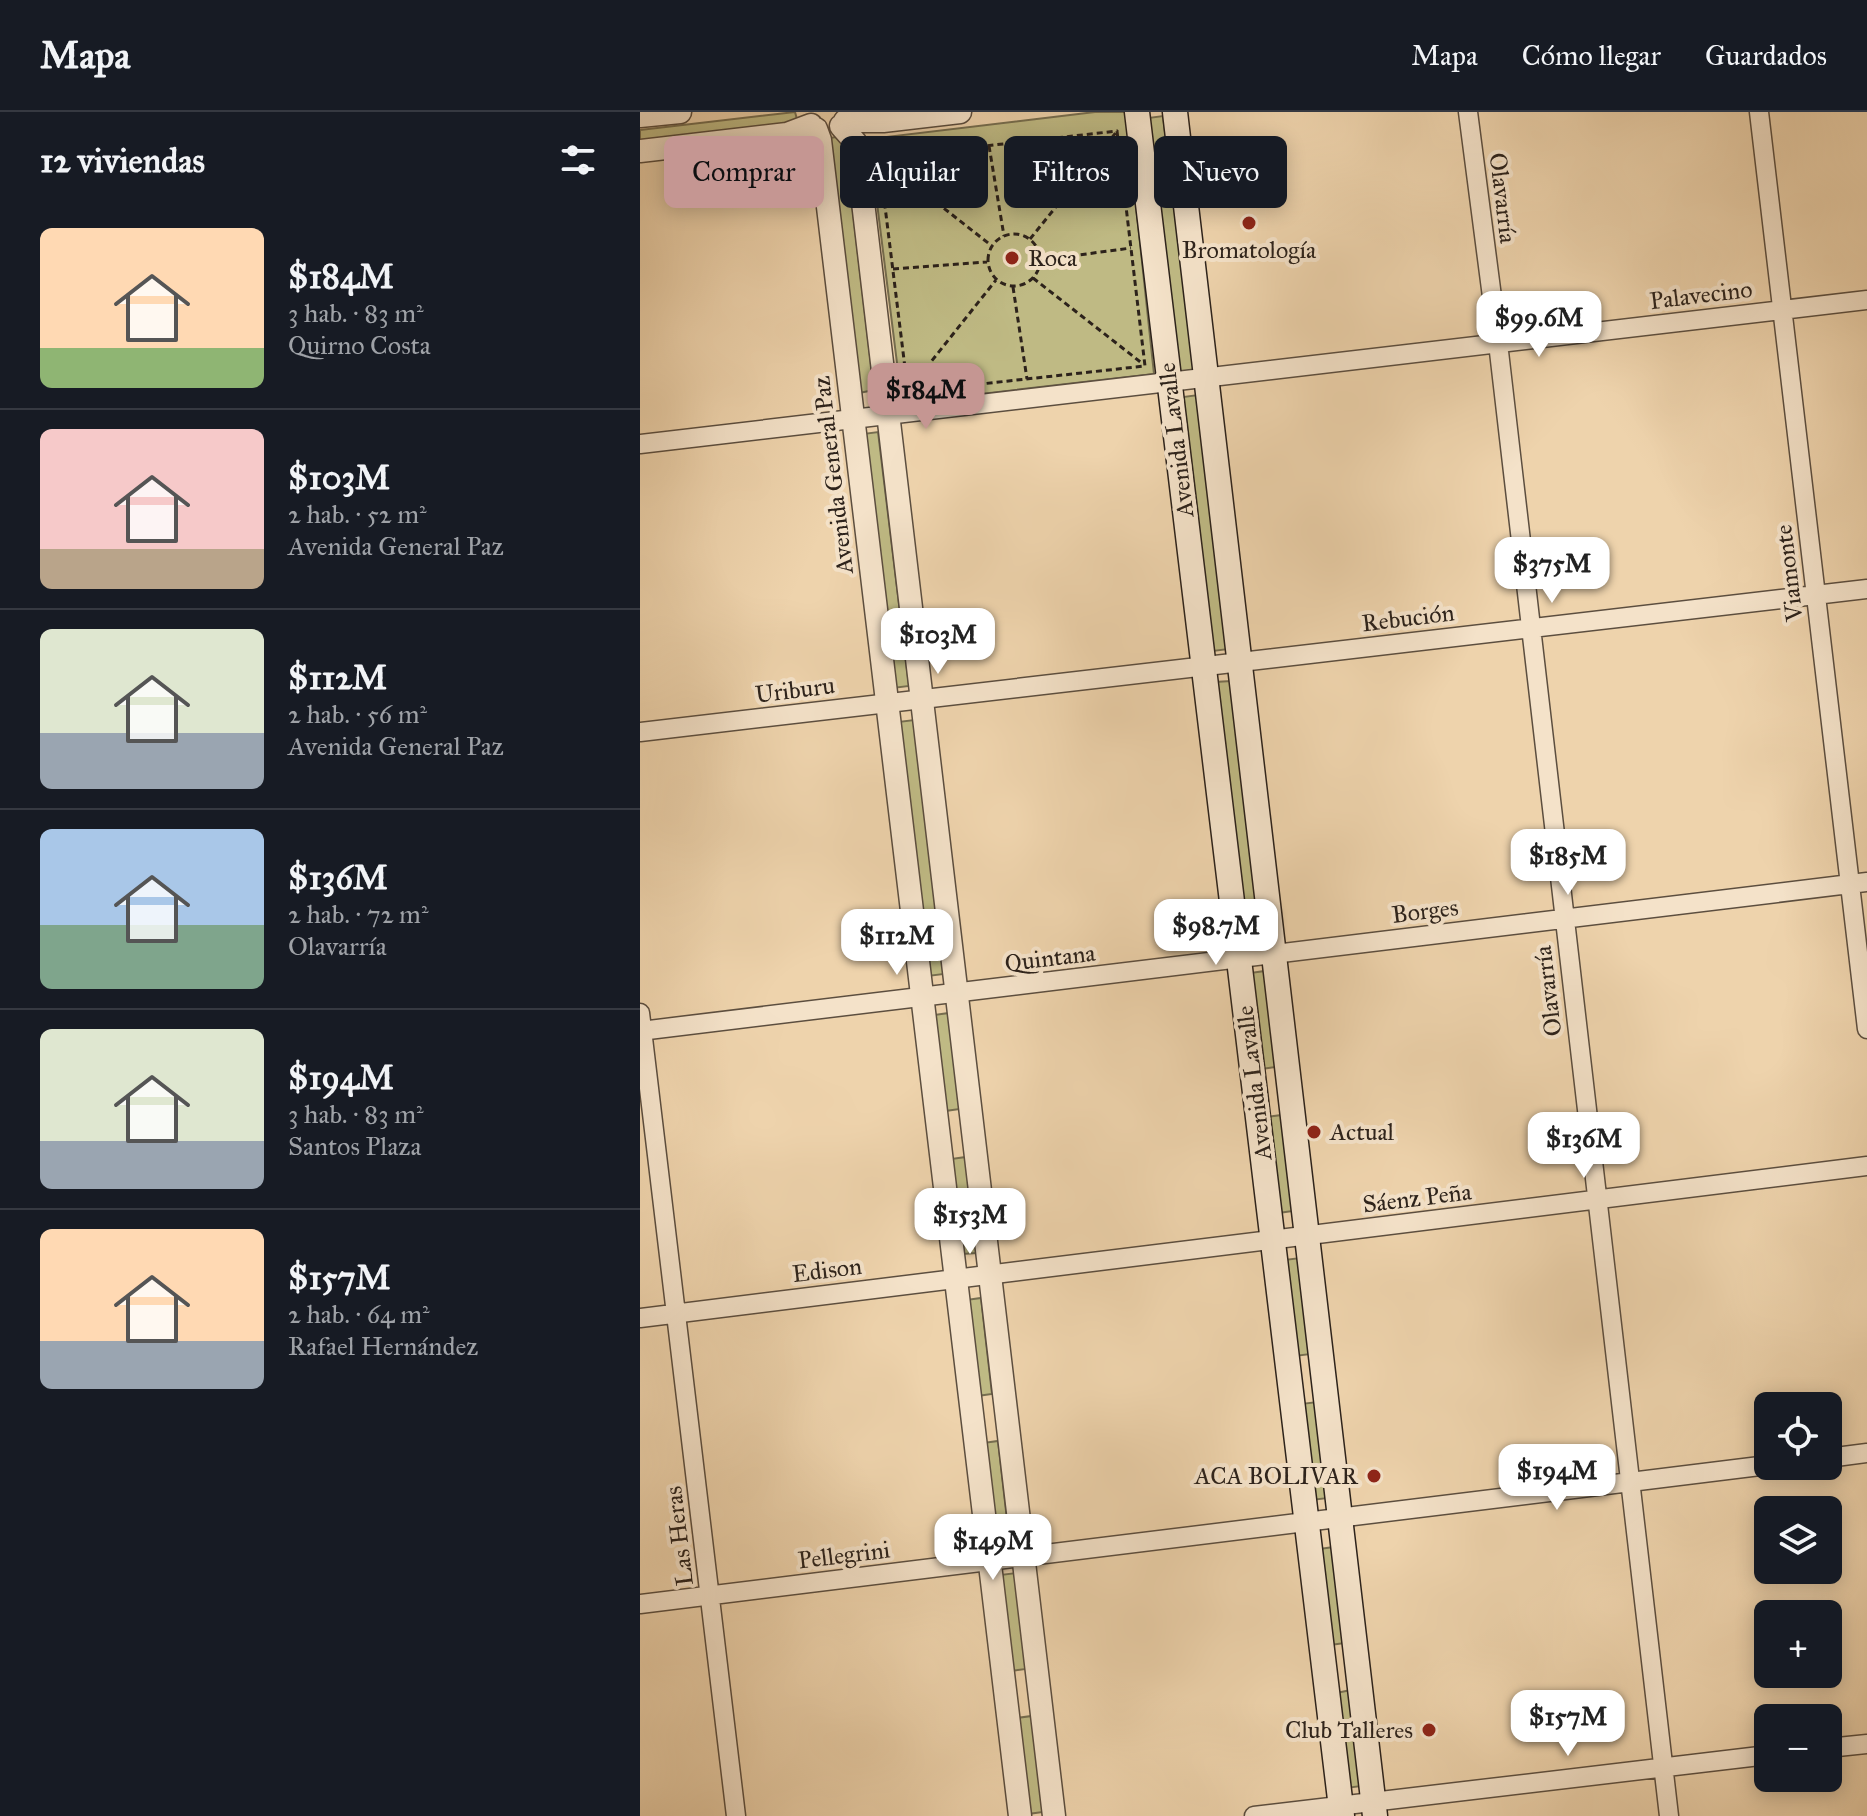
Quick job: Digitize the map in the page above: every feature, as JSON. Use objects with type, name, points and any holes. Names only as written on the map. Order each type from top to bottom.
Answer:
[{"type":"main road","name":"Avenida Lavalle","points":[[1175,112],[1375,1809]]},
{"type":"main road","name":"Avenida Lavalle","points":[[1129,117],[1169,381],[1342,1811]]},
{"type":"street","points":[[640,116],[680,112]]},
{"type":"street","points":[[640,151],[787,134],[811,122],[829,131],[844,120],[883,121],[960,112]]},
{"type":"street","name":"Olavarría","points":[[1468,112],[1498,343],[1669,1816]]},
{"type":"street","name":"Viamonte","points":[[1759,112],[1816,595],[1858,883],[1867,1029]]},
{"type":"street","points":[[844,120],[856,143],[890,414],[955,993],[1054,1816]]},
{"type":"street","name":"Avenida General Paz","points":[[811,122],[820,140],[1020,1816]]},
{"type":"street","name":"Palavecino","points":[[640,444],[1867,300]]},
{"type":"street","name":"Rebución","points":[[1241,662],[1867,589]]},
{"type":"street","name":"Uriburu","points":[[640,732],[1241,662]]},
{"type":"street","name":"Borges","points":[[1275,953],[1858,883]]},
{"type":"street","name":"Quintana","points":[[641,1025],[922,997],[1275,953]]},
{"type":"street","name":"Las Heras","points":[[641,1025],[736,1816]]},
{"type":"street","name":"Sáenz Peña","points":[[1305,1235],[1867,1166]]},
{"type":"street","name":"Edison","points":[[640,1318],[1305,1235]]},
{"type":"street","points":[[1842,1456],[1867,1453]]},
{"type":"street","name":"Pellegrini","points":[[640,1604],[1754,1467]]},
{"type":"street","points":[[1842,1747],[1867,1744]]},
{"type":"street","points":[[1254,1816],[1375,1809],[1754,1757]]},
{"type":"path","points":[[1030,239],[1129,117]]},
{"type":"path","points":[[1004,236],[989,146],[1117,131]]},
{"type":"path","points":[[1117,131],[1145,366]]},
{"type":"path","points":[[885,208],[908,392]]},
{"type":"path","points":[[943,208],[992,246]]},
{"type":"path","points":[[1013,234],[1030,239],[1041,260],[1033,278],[1026,284],[1013,287],[996,280],[987,262],[992,246],[1004,236],[1013,234]]},
{"type":"path","points":[[1041,260],[1131,248]]},
{"type":"path","points":[[893,269],[987,262]]},
{"type":"path","points":[[1033,278],[1145,366]]},
{"type":"path","points":[[908,392],[996,280]]},
{"type":"path","points":[[1013,287],[1027,379]]},
{"type":"path","points":[[908,392],[1145,366]]},
{"type":"shaded area","points":[[795,112],[798,123],[640,141],[640,130]]},
{"type":"shaded area","points":[[1095,112],[1126,112],[1129,136],[1004,136],[1004,208],[1136,208],[1154,374],[902,403],[878,208],[988,208],[988,136],[894,136]]},
{"type":"shaded area","points":[[1163,116],[1165,136],[1154,136],[1154,169],[1148,118]]},
{"type":"shaded area","points":[[840,137],[840,208],[853,208],[874,390],[859,393],[829,138]]},
{"type":"shaded area","points":[[1159,208],[1174,208],[1194,370],[1178,372]]},
{"type":"shaded area","points":[[1198,395],[1229,649],[1213,651],[1183,397]]},
{"type":"shaded area","points":[[878,432],[909,686],[893,688],[863,434]]},
{"type":"shaded area","points":[[1231,681],[1261,935],[1245,937],[1215,682]]},
{"type":"shaded area","points":[[914,720],[944,974],[928,976],[898,722]]},
{"type":"shaded area","points":[[1265,971],[1276,1067],[1261,1069],[1250,973]]},
{"type":"shaded area","points":[[949,1013],[960,1109],[945,1111],[934,1015]]},
{"type":"shaded area","points":[[1282,1115],[1293,1211],[1278,1213],[1267,1117]]},
{"type":"shaded area","points":[[966,1157],[977,1253],[962,1254],[951,1159]]},
{"type":"shaded area","points":[[1300,1258],[1311,1354],[1295,1356],[1284,1260]]},
{"type":"shaded area","points":[[981,1298],[992,1394],[977,1396],[966,1300]]},
{"type":"shaded area","points":[[1317,1402],[1328,1498],[1312,1500],[1301,1404]]},
{"type":"shaded area","points":[[998,1441],[1009,1537],[994,1539],[983,1443]]},
{"type":"shaded area","points":[[1334,1547],[1345,1643],[1330,1645],[1319,1549]]},
{"type":"shaded area","points":[[1016,1573],[1026,1669],[1011,1671],[1000,1575]]},
{"type":"shaded area","points":[[1351,1690],[1362,1786],[1346,1788],[1336,1693]]},
{"type":"shaded area","points":[[1032,1716],[1043,1812],[1028,1814],[1017,1718]]},
{"type":"place","name":"Bromatología","points":[[1249,223]]},
{"type":"place","name":"Roca","points":[[1012,258]]},
{"type":"place","name":"Actual","points":[[1314,1132]]},
{"type":"place","name":"ACA BOLIVAR","points":[[1374,1476]]},
{"type":"place","name":"Club Talleres","points":[[1429,1730]]}]
